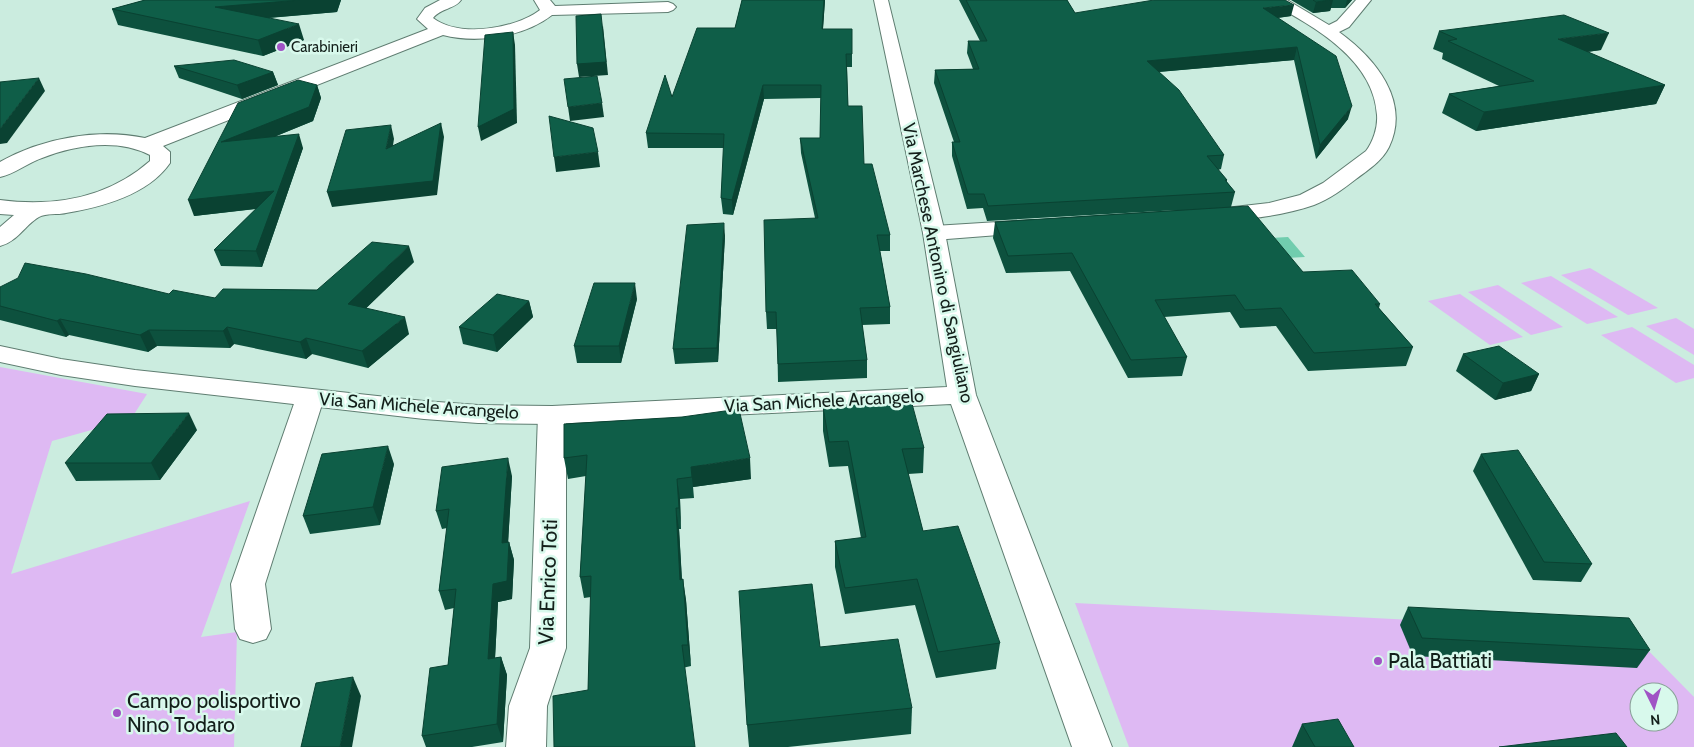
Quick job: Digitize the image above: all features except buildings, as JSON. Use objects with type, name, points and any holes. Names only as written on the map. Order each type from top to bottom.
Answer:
[{"type":"street","points":[[454,0],[438,6],[428,13],[425,19],[430,25],[441,30],[457,33],[496,32],[531,23],[542,17],[544,6],[668,8]]},
{"type":"street","name":"Via Marchese Antonino di Sangiuliano","points":[[881,0],[934,233],[962,395],[1092,747]]},
{"type":"street","points":[[1193,218],[1284,206],[1319,194],[1365,162],[1379,147],[1387,126],[1385,97],[1375,77],[1351,49],[1329,31],[1276,0]]},
{"type":"street","points":[[1329,31],[1343,24],[1364,0]]},
{"type":"street","points":[[0,171],[39,152],[81,142],[121,140],[150,144],[441,30]]},
{"type":"street","points":[[0,239],[12,208],[66,206],[100,198],[129,187],[149,175],[160,162],[160,152],[150,144]]},
{"type":"street","points":[[934,233],[1049,226]]},
{"type":"street","name":"Via San Michele Arcangelo","points":[[0,354],[61,367],[135,378],[310,398],[478,414],[552,415],[962,395]]},
{"type":"street","points":[[254,629],[248,584],[310,398]]},
{"type":"street","name":"Via Enrico Toti","points":[[526,747],[528,706],[548,648],[552,415]]},
{"type":"shaded area","points":[[1288,237],[1305,257],[1286,258],[1269,238]]},
{"type":"shaded area","points":[[1590,268],[1658,308],[1628,315],[1561,275]]},
{"type":"shaded area","points":[[1551,276],[1618,317],[1587,324],[1521,283]]},
{"type":"shaded area","points":[[1498,285],[1563,327],[1531,335],[1468,292]]},
{"type":"shaded area","points":[[1460,294],[1523,337],[1490,345],[1428,301]]},
{"type":"shaded area","points":[[1676,318],[1694,329],[1694,355],[1646,326]]},
{"type":"shaded area","points":[[1632,327],[1694,365],[1694,378],[1676,383],[1601,335]]},
{"type":"shaded area","points":[[0,367],[147,394],[131,419],[52,441],[11,574],[250,501],[201,637],[237,632],[234,747],[0,747]]},
{"type":"shaded area","name":"Pala Battiati","points":[[1075,603],[1629,631],[1694,697],[1694,747],[1129,747]]},
{"type":"place","name":"Carabinieri","points":[[281,47]]},
{"type":"place","name":"Pala Battiati","points":[[1378,661]]},
{"type":"place","name":"Campo polisportivo Nino Todaro","points":[[117,713]]}]
